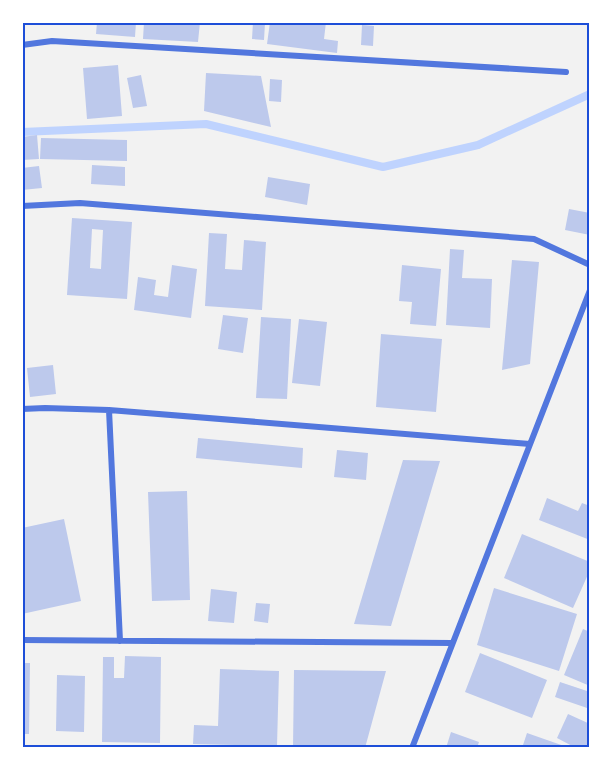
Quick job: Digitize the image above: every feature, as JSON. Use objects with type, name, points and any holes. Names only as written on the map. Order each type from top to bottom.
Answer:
[{"type":"street","points":[[22,45],[52,41],[566,72]]},
{"type":"street","points":[[22,207],[80,203],[534,239],[590,266]]},
{"type":"street","points":[[412,747],[590,290]]},
{"type":"street","points":[[22,409],[109,410],[530,444]]},
{"type":"street","points":[[109,410],[120,641]]},
{"type":"street","points":[[22,640],[452,643]]},
{"type":"building","points":[[97,22],[136,22],[135,37],[96,34]]},
{"type":"building","points":[[144,22],[200,22],[198,42],[143,39]]},
{"type":"building","points":[[253,22],[265,23],[264,40],[252,39]]},
{"type":"building","points":[[270,22],[326,22],[324,39],[338,41],[337,53],[267,44]]},
{"type":"building","points":[[362,25],[374,26],[373,46],[361,45]]},
{"type":"building","points":[[118,65],[122,116],[87,119],[83,68]]},
{"type":"building","points":[[206,73],[261,76],[271,127],[204,111]]},
{"type":"building","points":[[141,75],[147,106],[133,108],[127,78]]},
{"type":"building","points":[[270,79],[282,80],[281,102],[269,101]]},
{"type":"building","points":[[37,135],[39,159],[22,160],[22,137]]},
{"type":"building","points":[[41,138],[127,140],[127,161],[40,159]]},
{"type":"building","points":[[92,165],[125,167],[125,186],[91,184]]},
{"type":"building","points":[[39,166],[42,188],[22,190],[22,168]]},
{"type":"building","points":[[268,177],[310,184],[307,205],[265,197]]},
{"type":"building","points":[[569,209],[590,213],[590,235],[565,230]]},
{"type":"building","points":[[72,218],[132,222],[127,299],[67,295]],"holes":[[[92,229],[103,230],[101,269],[90,268]]]},
{"type":"building","points":[[209,233],[227,234],[225,269],[242,270],[244,240],[266,242],[262,310],[205,306]]},
{"type":"building","points":[[450,249],[464,250],[462,278],[492,279],[490,328],[446,325]]},
{"type":"building","points":[[512,260],[539,262],[530,364],[502,370]]},
{"type":"building","points":[[172,265],[197,269],[191,318],[134,310],[138,277],[156,280],[154,295],[168,297]]},
{"type":"building","points":[[402,265],[441,269],[436,326],[410,324],[412,302],[399,301]]},
{"type":"building","points":[[223,315],[248,318],[243,353],[218,349]]},
{"type":"building","points":[[261,317],[291,319],[287,399],[256,398]]},
{"type":"building","points":[[299,319],[327,322],[320,386],[292,383]]},
{"type":"building","points":[[381,334],[442,339],[436,412],[376,407]]},
{"type":"building","points":[[53,365],[56,394],[30,397],[27,368]]},
{"type":"building","points":[[198,438],[303,448],[302,468],[196,458]]},
{"type":"building","points":[[337,450],[368,453],[366,480],[334,477]]},
{"type":"building","points":[[403,460],[440,461],[391,626],[354,624]]},
{"type":"building","points":[[187,491],[190,600],[152,601],[148,492]]},
{"type":"building","points":[[547,498],[578,511],[582,503],[590,506],[590,540],[539,520]]},
{"type":"building","points":[[64,519],[81,601],[22,614],[22,528]]},
{"type":"building","points":[[522,534],[590,562],[590,570],[573,608],[504,578]]},
{"type":"building","points":[[494,588],[577,614],[559,671],[477,645]]},
{"type":"building","points":[[211,589],[237,592],[234,623],[208,621]]},
{"type":"building","points":[[256,603],[270,604],[268,623],[254,621]]},
{"type":"building","points":[[583,629],[590,632],[590,686],[564,675]]},
{"type":"building","points":[[480,653],[547,680],[532,718],[465,692]]},
{"type":"building","points":[[125,656],[161,657],[160,743],[102,742],[103,657],[114,657],[114,678],[124,678]]},
{"type":"building","points":[[22,663],[30,663],[29,734],[22,734]]},
{"type":"building","points":[[220,669],[279,671],[277,746],[193,744],[194,725],[218,726]]},
{"type":"building","points":[[294,670],[386,671],[365,748],[293,748]]},
{"type":"building","points":[[57,675],[85,676],[84,732],[56,731]]},
{"type":"building","points":[[560,682],[590,692],[590,709],[555,697]]},
{"type":"building","points":[[568,714],[590,724],[590,742],[587,748],[576,748],[557,738]]},
{"type":"building","points":[[451,732],[479,742],[477,748],[446,748]]},
{"type":"building","points":[[527,733],[567,747],[567,748],[522,748]]},
{"type":"waterway","points":[[22,132],[206,124],[383,167],[478,145],[590,94]]}]
